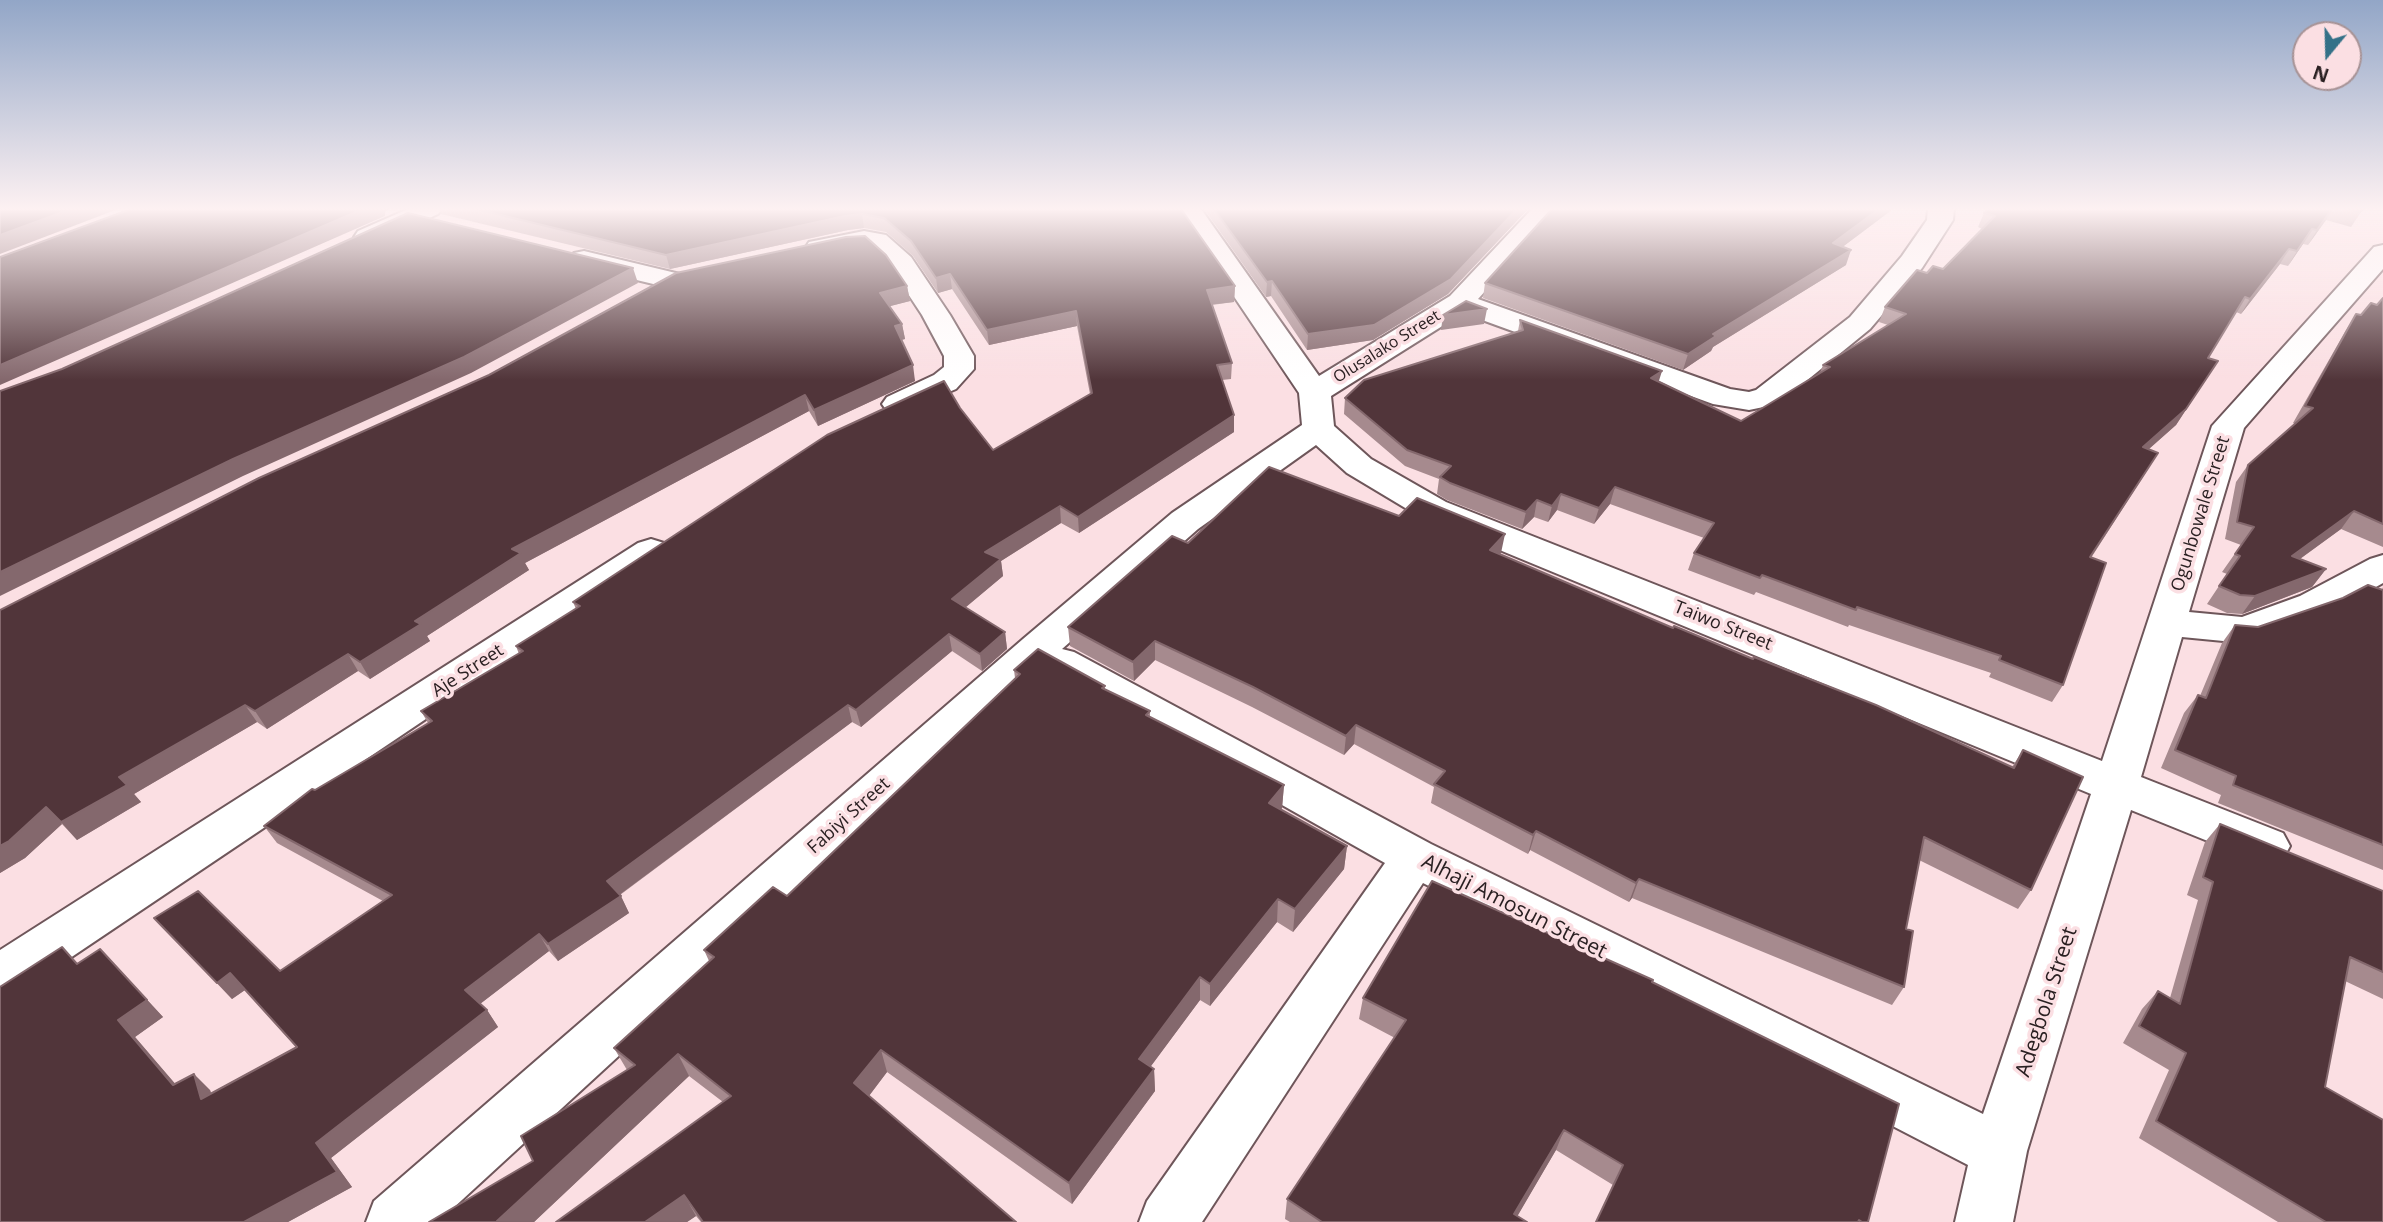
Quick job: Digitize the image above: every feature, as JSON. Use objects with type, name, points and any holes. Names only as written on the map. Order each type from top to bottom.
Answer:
[{"type":"street","points":[[625,266],[683,277],[635,299]]},
{"type":"street","points":[[864,420],[945,382],[960,369],[959,356],[936,315],[902,266]]},
{"type":"street","name":"Taiwo Street","points":[[1224,266],[1316,411],[1359,466],[1434,510],[2118,783],[2294,857]]},
{"type":"street","name":"Olusalako Street","points":[[1316,411],[1460,302],[1493,266]]},
{"type":"street","points":[[1460,302],[1724,397],[1749,401],[1767,397],[1860,323],[1909,266]]},
{"type":"street","name":"Ogunbowale Street","points":[[2118,783],[2228,426],[2371,266]]},
{"type":"street","name":"Fabiyi Street","points":[[395,1222],[1037,649],[1316,411]]},
{"type":"street","name":"Aje Street","points":[[0,977],[677,534]]},
{"type":"street","points":[[2168,623],[2245,630],[2314,605],[2383,567]]},
{"type":"street","name":"Alhaji Amosun Street","points":[[1037,649],[1415,857],[1999,1151]]},
{"type":"street","name":"Adegbola Street","points":[[1984,1222],[1999,1151],[2118,783]]},
{"type":"street","points":[[1168,1222],[1415,857]]},
{"type":"building","points":[[0,266],[230,266],[0,365]]},
{"type":"building","points":[[290,266],[633,268],[464,357],[233,459],[0,572],[0,391],[62,369]]},
{"type":"building","points":[[709,266],[893,266],[907,286],[880,293],[902,324],[895,326],[913,365],[814,410],[805,395],[512,549],[521,553],[415,621],[421,624],[360,662],[348,654],[255,711],[245,705],[119,777],[127,785],[61,822],[46,807],[0,846],[0,610],[259,478],[489,375],[676,273]]},
{"type":"building","points":[[928,266],[1221,266],[1235,286],[1207,290],[1232,363],[1217,365],[1234,415],[1078,517],[1060,506],[985,552],[1001,559],[952,599],[1005,632],[980,654],[949,634],[856,710],[848,705],[607,881],[621,896],[548,944],[539,934],[465,990],[487,1010],[316,1143],[337,1172],[244,1222],[0,1222],[0,987],[62,947],[77,964],[100,949],[147,1000],[118,1020],[173,1085],[194,1074],[201,1099],[297,1047],[230,973],[217,983],[154,918],[198,891],[280,971],[392,895],[264,826],[312,789],[315,790],[432,721],[421,711],[523,651],[516,646],[580,606],[573,602],[827,435],[944,381],[960,408],[993,450],[1092,393],[1076,311],[987,330],[950,274],[936,278]]},
{"type":"building","points":[[1255,266],[1463,266],[1451,279],[1374,325],[1308,334],[1272,281],[1267,282]]},
{"type":"building","points":[[1500,266],[1825,266],[1713,334],[1716,336],[1688,354],[1485,283]]},
{"type":"building","points":[[1933,266],[1943,269],[1946,266],[2276,266],[2250,299],[2245,297],[2208,358],[2218,361],[2186,409],[2143,447],[2158,453],[2090,557],[2106,563],[2063,685],[1999,660],[2001,656],[1857,607],[1856,610],[1762,575],[1760,578],[1694,553],[1714,523],[1615,487],[1599,508],[1561,494],[1552,506],[1537,500],[1526,512],[1450,483],[1440,477],[1451,466],[1407,450],[1345,398],[1364,380],[1523,330],[1520,320],[1662,371],[1651,378],[1741,421],[1830,367],[1823,365],[1906,314],[1885,307],[1917,270],[1927,273]]},
{"type":"building","points":[[2383,298],[2383,524],[2354,511],[2292,556],[2326,569],[2255,596],[2240,595],[2219,586],[2240,556],[2235,554],[2254,527],[2237,522],[2248,465],[2313,408],[2305,406],[2356,314],[2361,315],[2371,303],[2377,305]]},
{"type":"building","points":[[1466,301],[1487,309],[1443,315]]},
{"type":"building","points":[[1269,467],[1399,516],[1417,498],[1505,534],[1490,550],[1673,628],[1674,626],[1876,705],[2014,768],[2023,750],[2083,777],[2031,890],[1924,837],[1906,929],[1913,931],[1904,987],[1639,879],[1636,883],[1536,831],[1533,835],[1434,784],[1445,771],[1356,725],[1346,736],[1253,687],[1155,641],[1133,662],[1068,627],[1172,536],[1188,543]]},
{"type":"building","points":[[2368,585],[2383,590],[2383,845],[2233,785],[2236,776],[2175,750],[2198,695],[2206,698],[2235,625],[2258,627],[2343,598]]},
{"type":"building","points":[[1038,649],[1105,686],[1102,688],[1150,711],[1146,715],[1284,785],[1269,803],[1347,846],[1295,909],[1278,899],[1210,984],[1200,977],[1139,1059],[1154,1069],[1069,1183],[881,1050],[854,1083],[1016,1222],[703,1222],[684,1195],[645,1222],[556,1222],[731,1096],[678,1054],[498,1222],[429,1222],[533,1161],[521,1136],[635,1065],[614,1048],[714,957],[704,950],[773,887],[787,896],[1020,674],[1014,670]]},
{"type":"building","points":[[2220,824],[2383,891],[2383,972],[2350,957],[2325,1087],[2383,1120],[2383,1222],[2326,1222],[2156,1121],[2186,1053],[2139,1026],[2158,991],[2180,1004],[2213,882],[2203,877]]},
{"type":"building","points":[[1432,881],[1653,980],[1652,982],[1899,1104],[1868,1222],[1596,1222],[1623,1165],[1564,1130],[1514,1214],[1527,1222],[1322,1222],[1287,1199],[1406,1020],[1363,998]]}]
